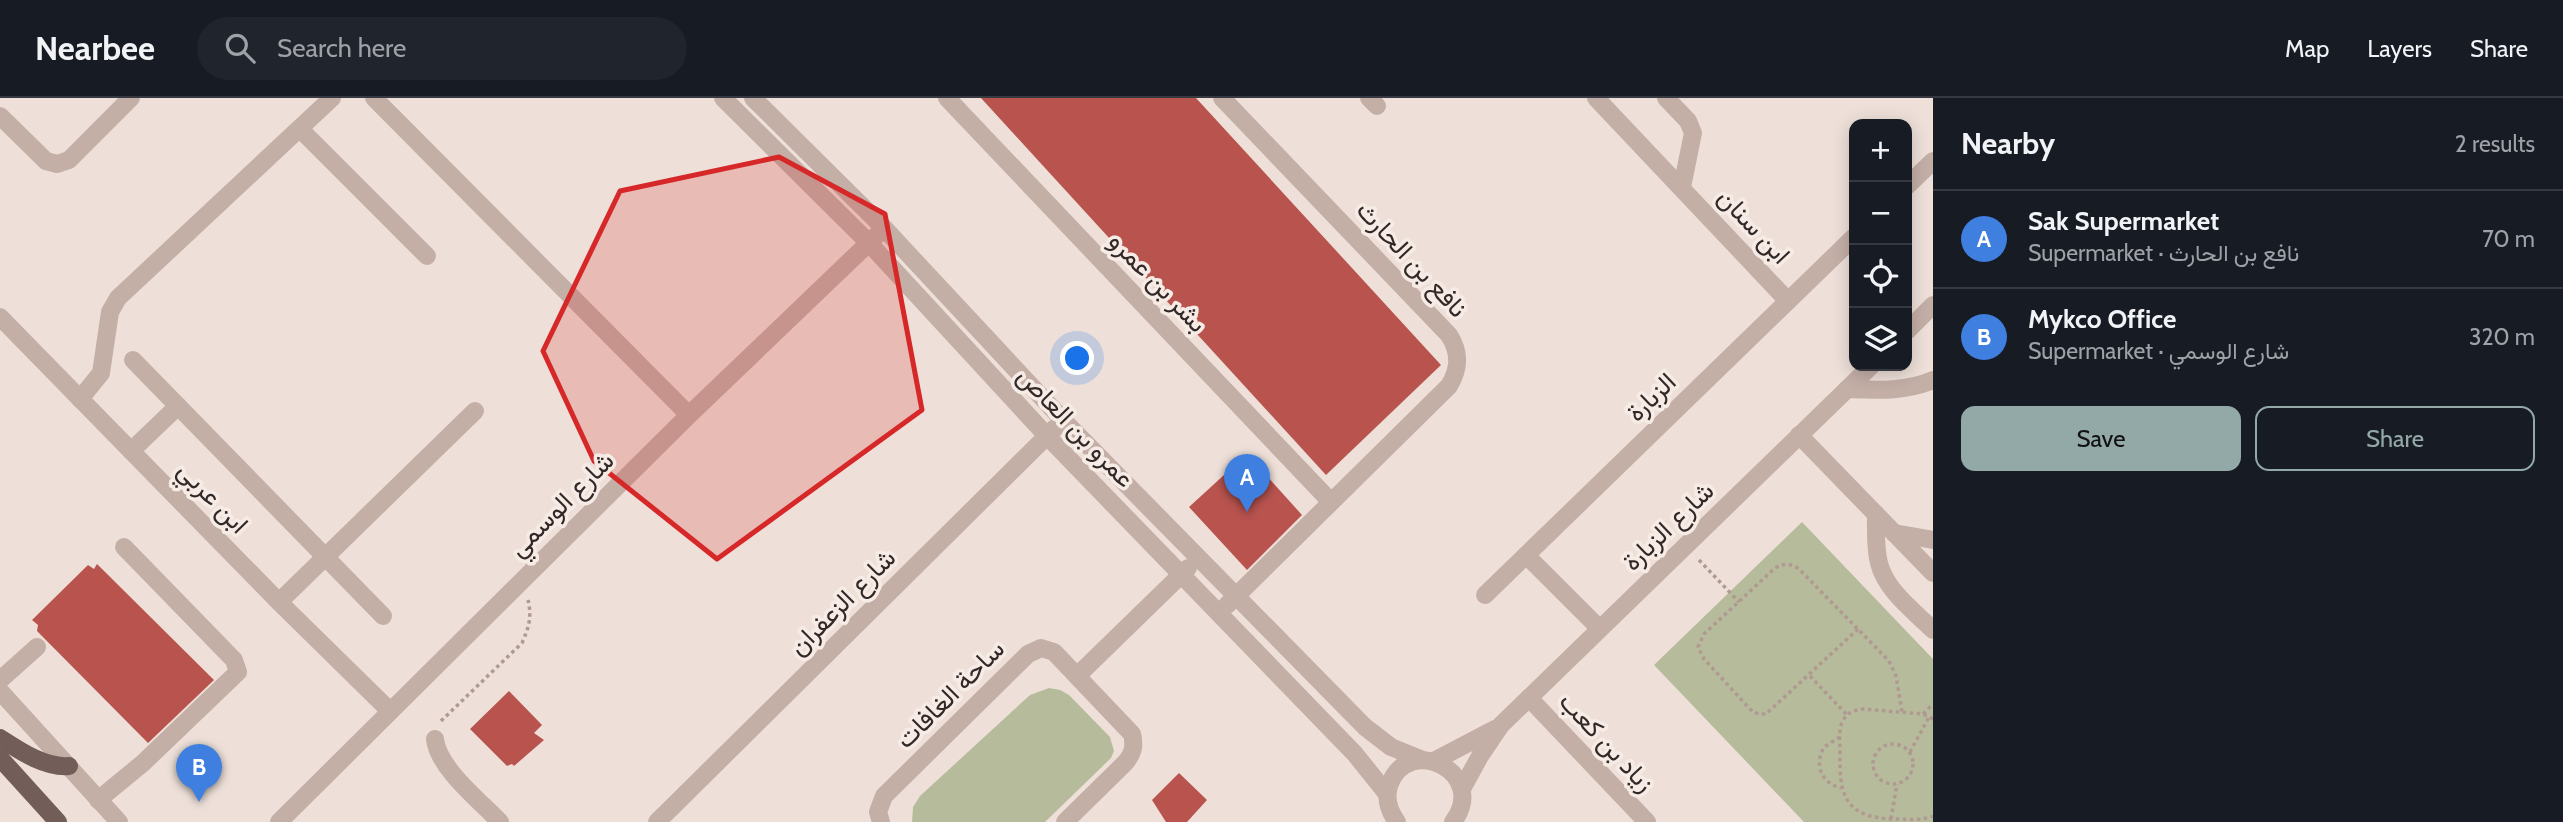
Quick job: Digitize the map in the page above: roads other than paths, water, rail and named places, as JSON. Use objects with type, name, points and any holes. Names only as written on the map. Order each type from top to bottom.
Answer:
[{"type":"main road","points":[[0,738],[45,763],[69,766]]},
{"type":"main road","points":[[0,758],[58,822]]},
{"type":"street","points":[[0,116],[46,160],[57,164],[69,160],[131,98]]},
{"type":"street","points":[[80,398],[101,373],[110,312],[118,298],[332,98]]},
{"type":"street","points":[[374,98],[689,415]]},
{"type":"street","name":"عمرو بن العاص","points":[[723,98],[869,243],[1047,436],[1355,754],[1387,794]]},
{"type":"street","name":"عمرو بن العاص","points":[[753,98],[884,228],[1063,420],[1235,597],[1377,738],[1407,754],[1451,771],[1462,789]]},
{"type":"street","name":"بشر بن عمرو","points":[[947,98],[1331,502]]},
{"type":"street","name":"نافع بن الحارث","points":[[1219,612],[1449,386],[1457,370],[1457,351],[1449,335],[1222,98]]},
{"type":"street","name":"ابن سنان","points":[[1596,98],[1788,301]]},
{"type":"street","name":"ابن سنان","points":[[1666,98],[1688,121],[1693,133],[1682,187]]},
{"type":"street","points":[[300,129],[427,256]]},
{"type":"street","points":[[1911,182],[1933,161]]},
{"type":"street","name":"شارع الوسمي","points":[[279,822],[689,415],[884,228]]},
{"type":"street","name":"الزبارة","points":[[1485,595],[1849,242]]},
{"type":"street","points":[[1912,326],[1933,305]]},
{"type":"street","name":"ابن عربي","points":[[0,317],[279,602],[390,711]]},
{"type":"street","points":[[133,360],[383,616]]},
{"type":"street","name":"شارع الزبارة","points":[[1462,789],[1480,756],[1502,725],[1866,371]]},
{"type":"street","points":[[1847,389],[1897,390],[1933,380]]},
{"type":"street","points":[[131,451],[178,406]]},
{"type":"street","points":[[279,602],[475,411]]},
{"type":"street","name":"شارع الزعفران","points":[[656,822],[1063,420]]},
{"type":"street","points":[[1800,435],[1933,573]]},
{"type":"street","points":[[1876,514],[1877,553],[1882,573],[1894,590],[1933,630]]},
{"type":"street","points":[[1894,533],[1933,540]]},
{"type":"street","points":[[99,800],[143,763],[238,672],[234,660],[124,547]]},
{"type":"street","points":[[1527,555],[1599,628]]},
{"type":"street","points":[[1077,676],[1198,558]]},
{"type":"street","points":[[0,680],[37,647]]},
{"type":"street","name":"ساحة الغافات","points":[[881,822],[878,812],[884,796],[1028,654],[1041,648],[1054,652],[1132,734],[1134,742],[1130,757],[1125,763],[1065,822]]},
{"type":"street","points":[[0,691],[119,822]]},
{"type":"street","name":"زياد بن كعب","points":[[1530,698],[1647,822]]},
{"type":"street","name":"شارع الزبارة","points":[[1387,794],[1395,774],[1402,767],[1428,760],[1502,725]]},
{"type":"street","points":[[435,739],[436,748],[444,763],[500,822]]},
{"type":"street","points":[[1459,818],[1462,789]]},
{"type":"street","points":[[1387,794],[1388,805],[1396,822]]},
{"type":"place","name":"Sak Supermarket","points":[[1247,512]]},
{"type":"place","name":"Mykco Office","points":[[199,802]]}]
